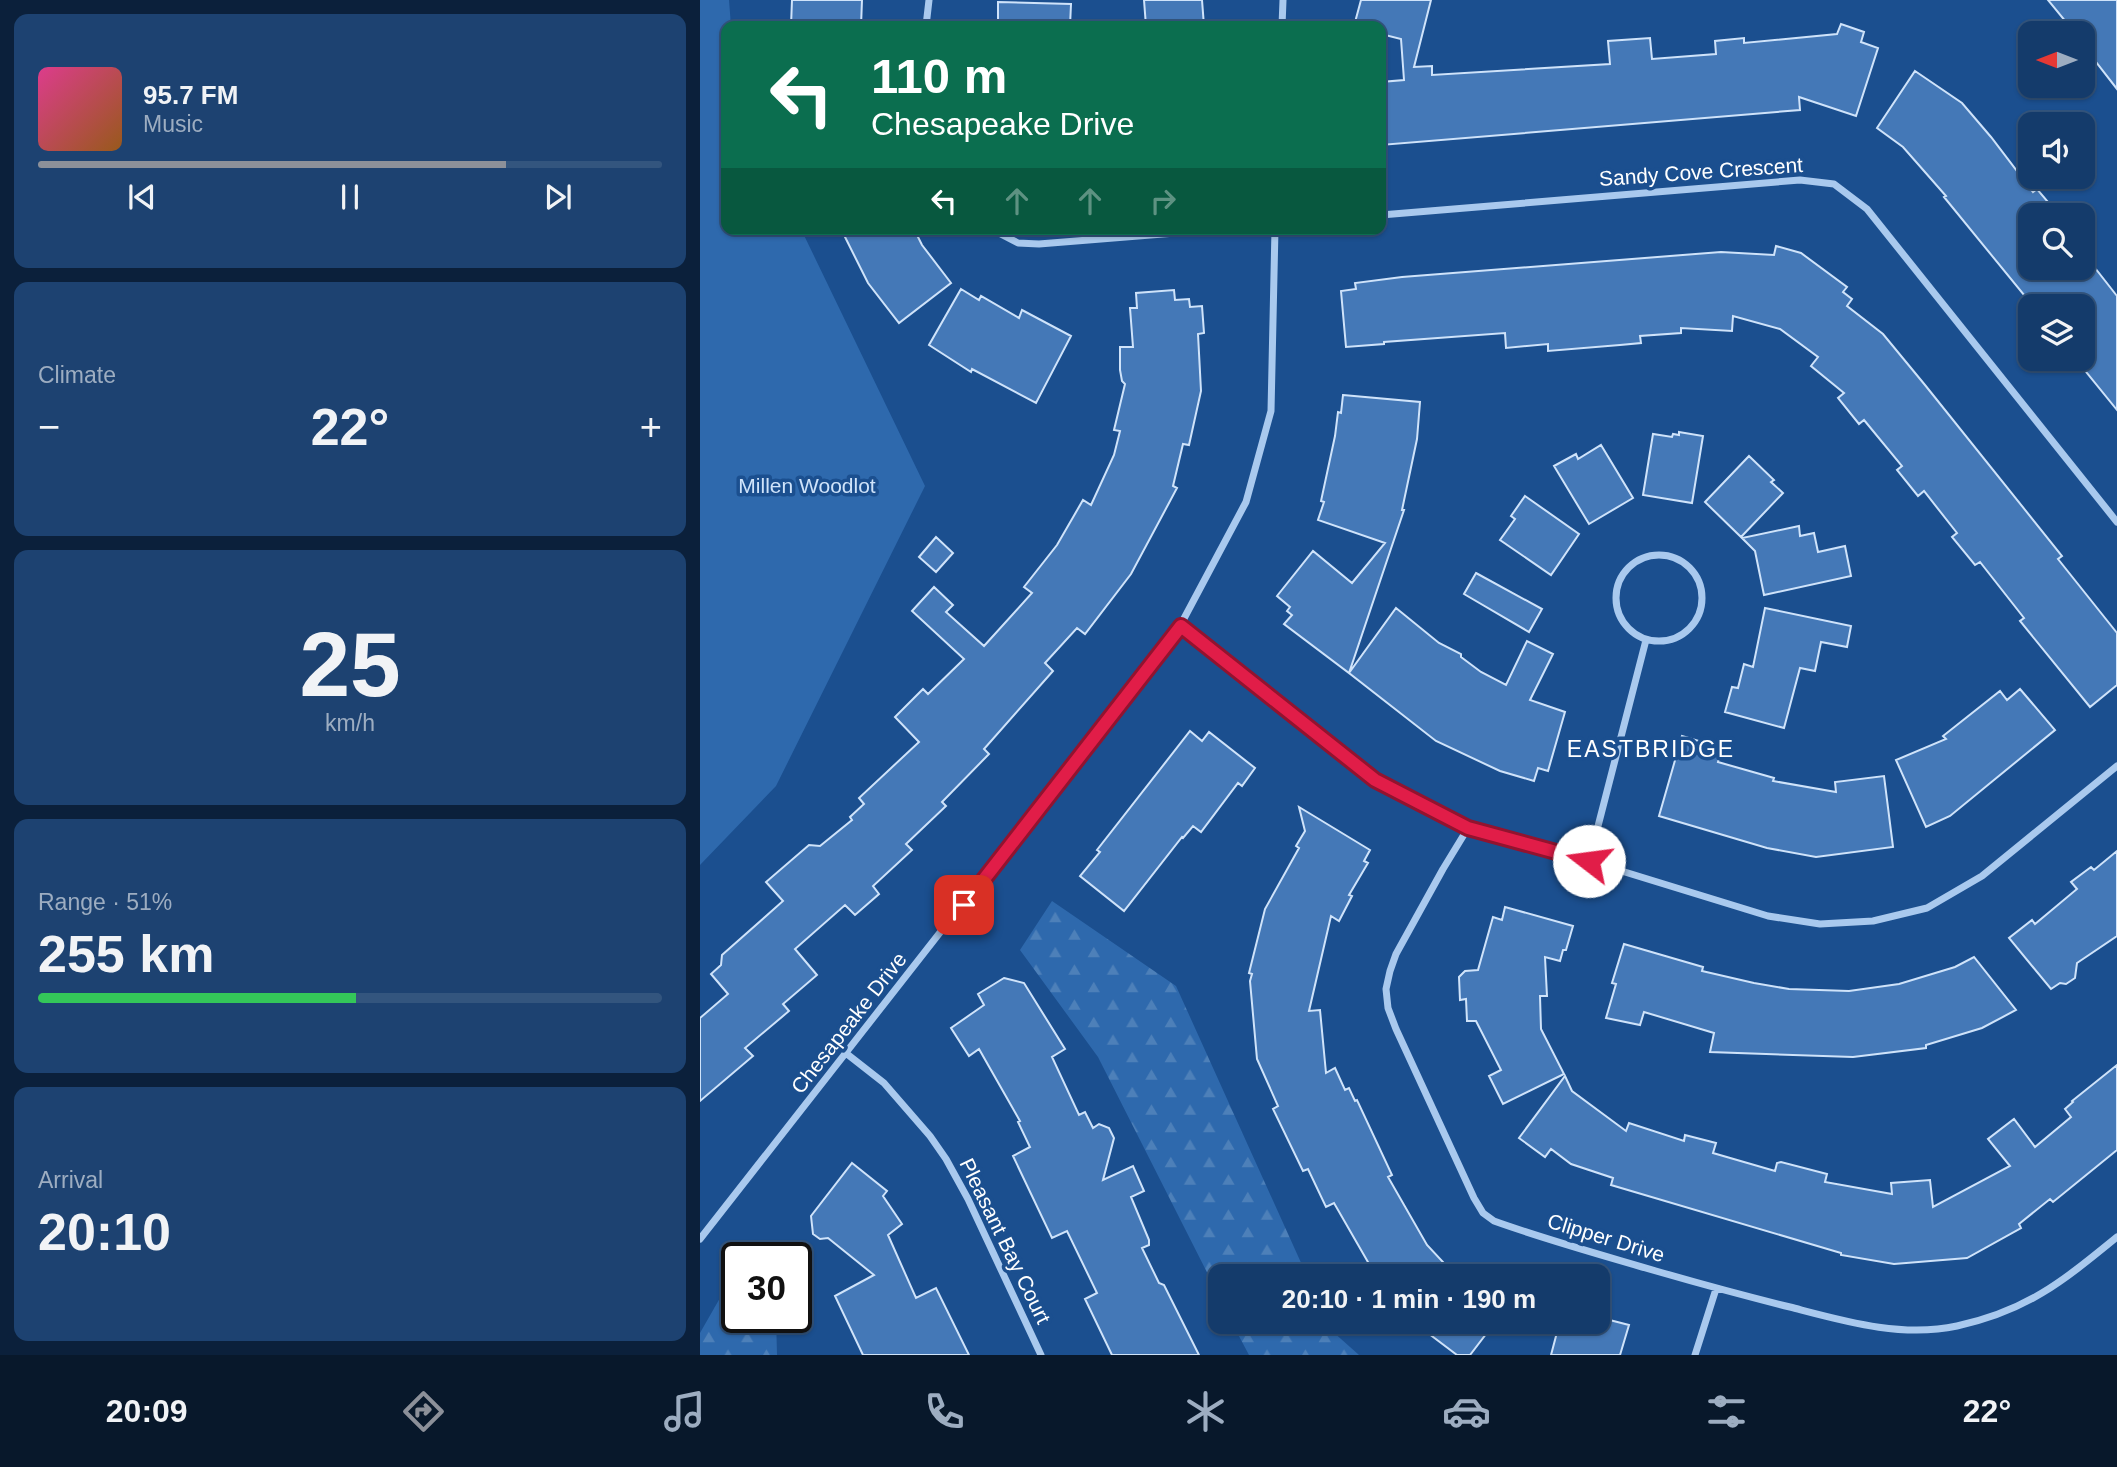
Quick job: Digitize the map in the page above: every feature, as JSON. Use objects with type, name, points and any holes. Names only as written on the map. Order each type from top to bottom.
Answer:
[{"type":"street","points":[[927,21],[929,0]]},
{"type":"street","points":[[1282,21],[1283,0]]},
{"type":"street","name":"Sandy Cove Crescent","points":[[1386,215],[1800,180],[1834,184],[1867,209],[2117,523]]},
{"type":"street","points":[[1003,235],[1018,243],[1039,243],[1145,235]]},
{"type":"street","name":"Chesapeake Drive","points":[[700,1239],[1181,626],[1246,502],[1271,411],[1275,235]]},
{"type":"street","points":[[1661,554],[1676,558],[1693,570],[1700,583],[1703,598],[1700,614],[1692,627],[1676,639],[1661,642],[1646,640],[1626,627],[1618,614],[1615,599],[1618,582],[1626,569],[1638,559],[1661,554]]},
{"type":"street","points":[[1181,626],[1375,780],[1468,828],[1589,861],[1768,916],[1821,924],[1873,921],[1927,908],[1982,876],[2117,766]]},
{"type":"street","points":[[1589,861],[1646,640]]},
{"type":"street","name":"Clipper Drive","points":[[1468,828],[1396,954],[1386,989],[1388,1008],[1396,1029],[1474,1198],[1483,1213],[1494,1221],[1716,1289],[1854,1324],[1916,1329],[1955,1326],[2025,1304],[2056,1286],[2117,1237]]},
{"type":"street","name":"Pleasant Bay Court","points":[[847,1054],[884,1083],[930,1136],[946,1159],[968,1199],[1041,1355]]},
{"type":"street","points":[[1695,1355],[1716,1289]]},
{"type":"green space","name":"Millen Woodlot","points":[[700,0],[729,0],[731,21],[721,21],[721,235],[804,235],[925,486],[776,786],[700,865]]},
{"type":"green space","points":[[1052,901],[1176,986],[1302,1264],[1208,1264],[1208,1274],[1098,1057],[1020,950]]},
{"type":"green space","points":[[721,1298],[721,1333],[776,1333],[777,1355],[700,1355],[700,1333]]},
{"type":"green space","points":[[1238,1334],[1335,1334],[1359,1355],[1249,1355]]},
{"type":"building","points":[[792,0],[862,0],[861,21],[791,21]]},
{"type":"building","points":[[1144,0],[1202,0],[1204,21],[1146,21]]},
{"type":"building","points":[[1361,0],[1431,0],[1414,67],[1432,66],[1432,75],[1610,64],[1608,41],[1650,38],[1652,59],[1716,54],[1715,41],[1744,38],[1744,43],[1837,34],[1841,24],[1864,32],[1861,42],[1878,48],[1856,116],[1799,97],[1800,110],[1386,145],[1386,82],[1404,80],[1401,39],[1386,35],[1386,21],[1355,21]]},
{"type":"building","points":[[2048,0],[2117,0],[2117,89],[2095,61],[2095,21],[2065,21]]},
{"type":"building","points":[[998,2],[1071,4],[1070,21],[998,21]]},
{"type":"building","points":[[1915,71],[1962,103],[2018,172],[2018,189],[2031,189],[2033,192],[2037,189],[2049,203],[2018,203],[2018,280],[2095,280],[2095,268],[2117,296],[2117,410],[2085,371],[2095,371],[2095,294],[2023,294],[1944,197],[1946,196],[1903,147],[1877,128]]},
{"type":"building","points":[[844,235],[917,235],[951,283],[899,323],[868,283]]},
{"type":"building","points":[[1776,246],[1801,253],[1847,287],[1843,292],[1852,299],[1847,306],[1883,334],[2062,556],[2058,559],[2117,633],[2117,685],[2090,707],[2020,621],[2024,618],[1980,562],[1975,565],[1952,537],[1957,533],[1924,491],[1918,496],[1897,470],[1902,466],[1864,420],[1859,424],[1838,398],[1844,393],[1811,366],[1818,357],[1780,329],[1733,316],[1732,331],[1681,328],[1681,333],[1640,336],[1641,343],[1548,351],[1548,344],[1506,348],[1505,333],[1346,347],[1341,291],[1356,289],[1355,283],[1721,252],[1774,255]]},
{"type":"building","points":[[961,289],[979,300],[981,296],[1019,318],[1022,310],[1071,336],[1036,403],[972,369],[971,372],[929,345]]},
{"type":"building","points":[[1174,290],[1175,300],[1189,299],[1190,307],[1202,306],[1204,333],[1198,334],[1201,391],[1189,445],[1183,444],[1173,486],[1177,488],[1131,574],[1085,634],[1077,628],[1045,663],[1053,671],[984,749],[989,754],[942,802],[946,806],[906,844],[912,850],[873,886],[879,894],[855,915],[845,905],[795,949],[817,975],[783,1004],[789,1011],[745,1048],[753,1056],[700,1101],[700,1018],[728,994],[711,974],[721,965],[722,955],[783,901],[766,882],[809,845],[820,846],[852,820],[850,817],[864,804],[859,798],[919,742],[895,717],[923,689],[928,694],[964,659],[912,611],[934,587],[953,605],[946,612],[984,646],[1032,593],[1024,587],[1057,545],[1083,500],[1091,505],[1114,455],[1120,431],[1114,430],[1125,384],[1120,370],[1120,347],[1133,347],[1130,308],[1137,308],[1136,293]]},
{"type":"building","points":[[1343,395],[1420,402],[1417,439],[1404,510],[1349,673],[1284,624],[1292,615],[1287,611],[1290,607],[1277,596],[1313,551],[1352,583],[1385,543],[1318,520],[1324,502],[1321,501]]},
{"type":"building","points":[[1679,432],[1703,436],[1692,503],[1643,495],[1653,434],[1672,437],[1673,434],[1679,435]]},
{"type":"building","points":[[1601,445],[1633,498],[1589,524],[1554,466],[1576,454],[1578,459]]},
{"type":"building","points":[[1749,456],[1774,480],[1771,482],[1783,493],[1741,537],[1705,502]]},
{"type":"building","points":[[1525,496],[1579,534],[1551,575],[1500,540],[1515,519],[1511,516]]},
{"type":"building","points":[[1799,526],[1800,536],[1814,533],[1818,552],[1845,546],[1851,576],[1764,595],[1755,551],[1742,538]]},
{"type":"building","points":[[936,537],[953,553],[936,572],[919,557]]},
{"type":"building","points":[[1476,573],[1542,609],[1529,632],[1464,594]]},
{"type":"building","points":[[1396,608],[1439,643],[1461,654],[1461,657],[1481,672],[1506,685],[1527,641],[1553,654],[1530,700],[1565,712],[1548,771],[1538,768],[1534,781],[1500,771],[1436,741],[1349,673]]},
{"type":"building","points":[[1765,608],[1851,626],[1847,647],[1821,642],[1815,671],[1800,668],[1784,728],[1725,712],[1732,687],[1738,688],[1744,664],[1753,667]]},
{"type":"building","points":[[2020,689],[2055,730],[1950,816],[1926,827],[1896,760],[1946,739],[1943,736],[2000,691],[2007,700]]},
{"type":"building","points":[[1190,731],[1202,741],[1209,732],[1255,768],[1242,786],[1238,783],[1201,832],[1193,826],[1182,837],[1124,911],[1080,876],[1100,852],[1097,850]]},
{"type":"building","points":[[1682,736],[1722,748],[1718,762],[1774,778],[1773,781],[1836,792],[1835,782],[1884,776],[1893,847],[1816,857],[1767,848],[1659,816]]},
{"type":"building","points":[[1299,807],[1370,850],[1364,861],[1368,863],[1349,895],[1352,896],[1339,921],[1331,916],[1309,1011],[1320,1010],[1326,1073],[1335,1068],[1345,1090],[1349,1088],[1355,1101],[1357,1100],[1392,1175],[1388,1177],[1427,1245],[1445,1264],[1369,1264],[1334,1203],[1326,1207],[1308,1169],[1303,1171],[1273,1109],[1278,1106],[1257,1059],[1250,981],[1252,974],[1249,973],[1265,909],[1299,848],[1296,846],[1305,831]]},
{"type":"building","points":[[2117,851],[2117,936],[2077,963],[2075,978],[2051,989],[2009,938],[2032,920],[2035,924],[2077,889],[2071,882],[2091,867],[2094,870]]},
{"type":"building","points":[[1505,907],[1573,926],[1560,961],[1545,957],[1547,996],[1540,996],[1541,1029],[1564,1074],[1503,1104],[1489,1076],[1501,1070],[1476,1021],[1467,1021],[1466,999],[1460,1000],[1459,977],[1465,971],[1478,970],[1493,917],[1502,920]]},
{"type":"building","points":[[1624,944],[1703,967],[1702,971],[1789,989],[1849,991],[1899,984],[1955,967],[1974,957],[2016,1010],[1982,1028],[1926,1045],[1926,1048],[1853,1057],[1710,1052],[1714,1033],[1644,1012],[1640,1025],[1606,1018],[1616,984],[1612,983]]},
{"type":"building","points":[[1004,978],[1024,983],[1065,1049],[1052,1057],[1079,1115],[1085,1112],[1093,1128],[1099,1124],[1109,1128],[1114,1138],[1103,1180],[1133,1166],[1144,1191],[1131,1197],[1149,1240],[1149,1245],[1142,1248],[1199,1355],[1112,1355],[1085,1299],[1097,1293],[1067,1231],[1052,1238],[1013,1156],[1030,1147],[1018,1122],[1020,1121],[979,1049],[969,1056],[951,1028],[984,1005],[978,994]]},
{"type":"building","points":[[2117,1065],[2117,1150],[2053,1202],[2050,1199],[2019,1224],[2021,1228],[1967,1258],[1894,1264],[1841,1255],[1611,1185],[1613,1178],[1571,1164],[1551,1149],[1545,1157],[1519,1138],[1565,1076],[1572,1091],[1626,1131],[1629,1123],[1684,1141],[1685,1135],[1716,1143],[1713,1153],[1775,1171],[1777,1163],[1781,1162],[1827,1174],[1825,1182],[1892,1194],[1891,1183],[1930,1180],[1933,1207],[2010,1166],[1988,1139],[2014,1119],[2035,1147],[2071,1117],[2065,1109],[2072,1101]]},
{"type":"building","points":[[852,1163],[887,1191],[883,1196],[902,1224],[888,1235],[916,1298],[936,1288],[969,1355],[863,1355],[835,1296],[874,1275],[828,1238],[820,1239],[813,1234],[811,1216]]},
{"type":"building","points":[[1610,1320],[1629,1325],[1620,1355],[1551,1355],[1557,1334],[1610,1334]]},
{"type":"building","points":[[1429,1334],[1486,1334],[1470,1355],[1457,1355]]},
{"type":"district","name":"EASTBRIDGE","points":[[1651,749]]},
{"type":"route","points":[[964,905],[1181,626],[1375,780],[1468,828],[1589,861]]}]
